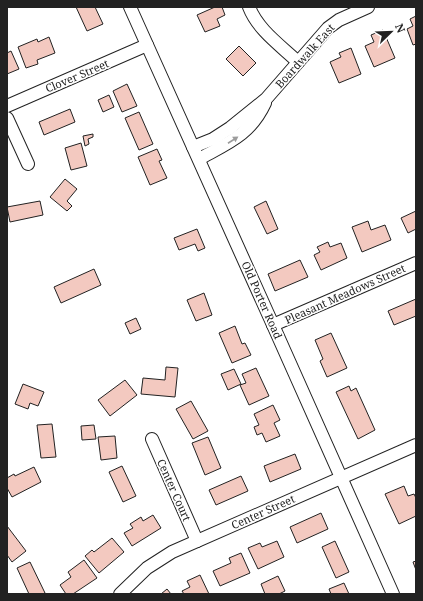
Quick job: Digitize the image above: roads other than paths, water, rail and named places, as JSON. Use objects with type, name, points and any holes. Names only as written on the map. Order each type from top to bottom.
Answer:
[{"type":"street","name":"Old Porter Road","points":[[130,7],[274,325],[393,594]]},
{"type":"street","points":[[249,7],[253,16],[263,30],[298,62]]},
{"type":"street","name":"Boardwalk East","points":[[193,147],[213,139],[230,128],[266,99],[328,28],[339,20],[368,7]]},
{"type":"street","name":"Clover Street","points":[[7,106],[147,46]]},
{"type":"street","name":"Boardwalk East","points":[[198,159],[234,141],[248,129],[260,113],[266,99]]},
{"type":"street","points":[[7,118],[28,164]]},
{"type":"street","name":"Pleasant Meadows Street","points":[[274,325],[416,263]]},
{"type":"street","name":"Center Court","points":[[152,439],[197,541]]},
{"type":"street","name":"Center Street","points":[[120,594],[147,568],[172,552],[416,445]]}]
